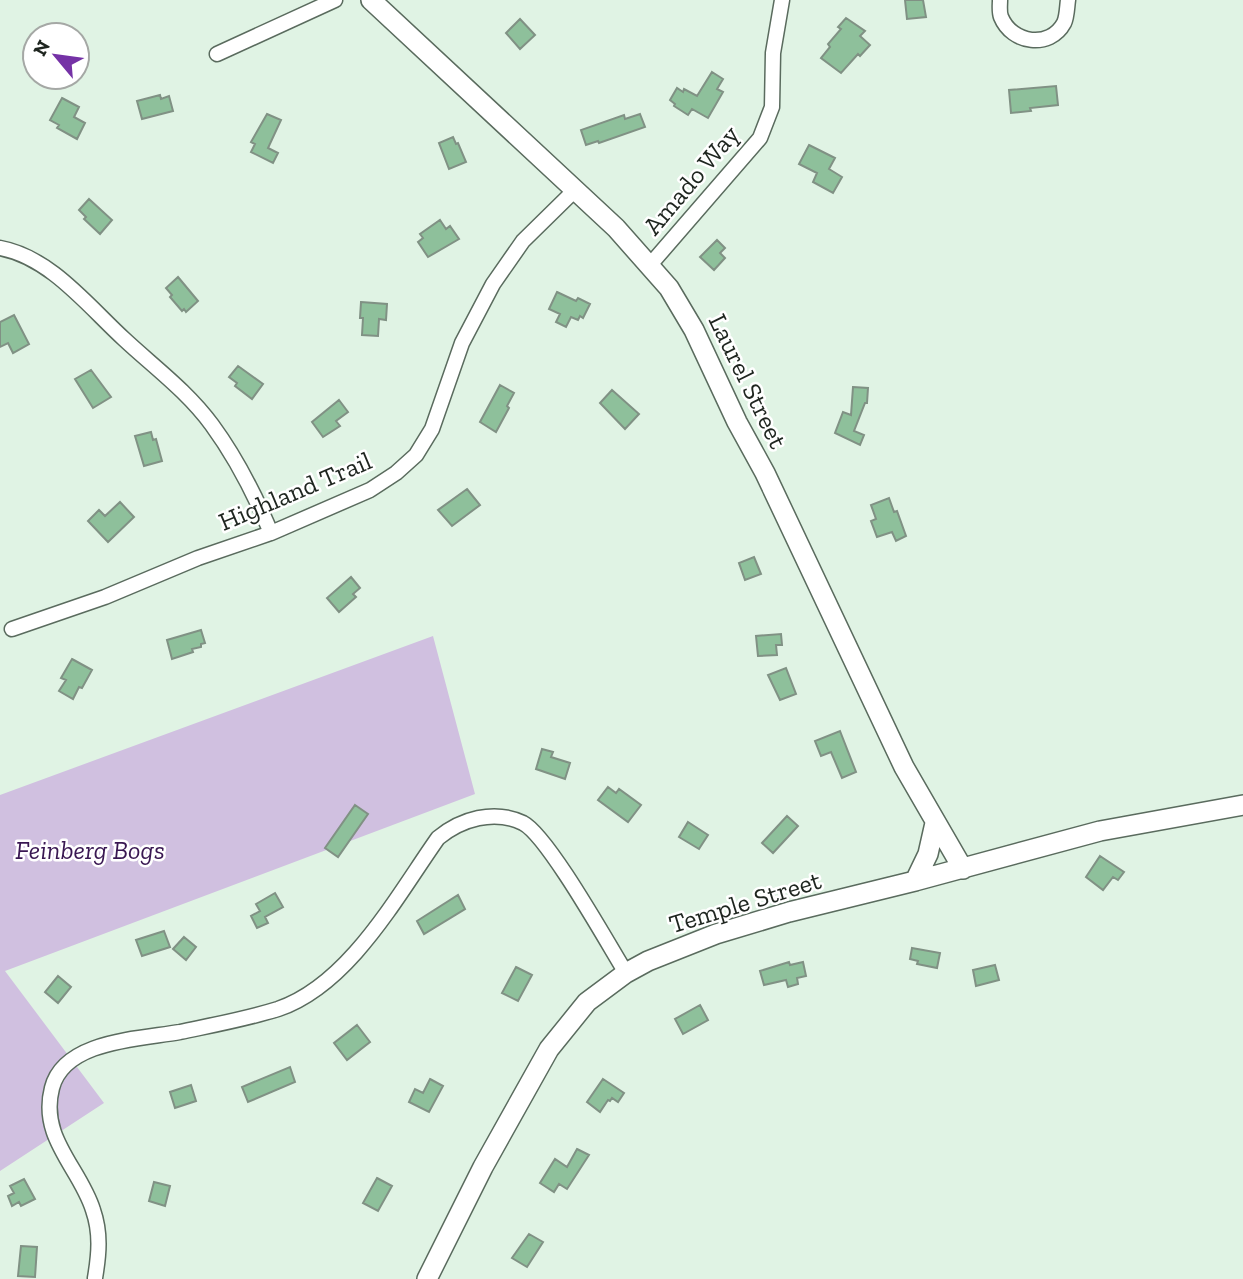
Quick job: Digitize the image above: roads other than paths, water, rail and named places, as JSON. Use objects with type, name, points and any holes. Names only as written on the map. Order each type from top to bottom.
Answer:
[{"type":"main road","name":"Laurel Street","points":[[371,0],[616,228],[676,299],[694,330],[743,435],[765,473],[904,767],[963,869]]},
{"type":"main road","name":"Temple Street","points":[[426,1279],[483,1167],[549,1049],[587,1002],[626,973],[671,951],[759,920],[963,869],[1088,834],[1243,805]]},
{"type":"main road","points":[[915,881],[928,854],[935,823]]},
{"type":"street","points":[[217,54],[335,0]]},
{"type":"street","name":"Amado Way","points":[[650,265],[760,138],[772,107],[773,53],[782,0]]},
{"type":"street","points":[[1000,0],[1000,16],[1012,33],[1033,42],[1051,37],[1065,22],[1068,0]]},
{"type":"street","name":"Highland Trail","points":[[12,629],[105,597],[198,558],[271,533],[370,490],[396,473],[416,455],[438,415],[462,343],[493,284],[523,241],[575,190]]},
{"type":"street","points":[[0,248],[16,251],[58,278],[188,397],[229,449],[246,477],[271,533]]},
{"type":"street","points":[[95,1278],[99,1247],[96,1220],[85,1191],[59,1146],[50,1117],[51,1089],[56,1076],[76,1058],[112,1042],[163,1035],[243,1018],[279,1008],[309,993],[363,942],[438,838],[453,826],[473,819],[498,817],[524,824],[534,832],[563,872],[626,973]]},
{"type":"park label","name":"Feinberg Bogs","points":[[90,850]]}]
